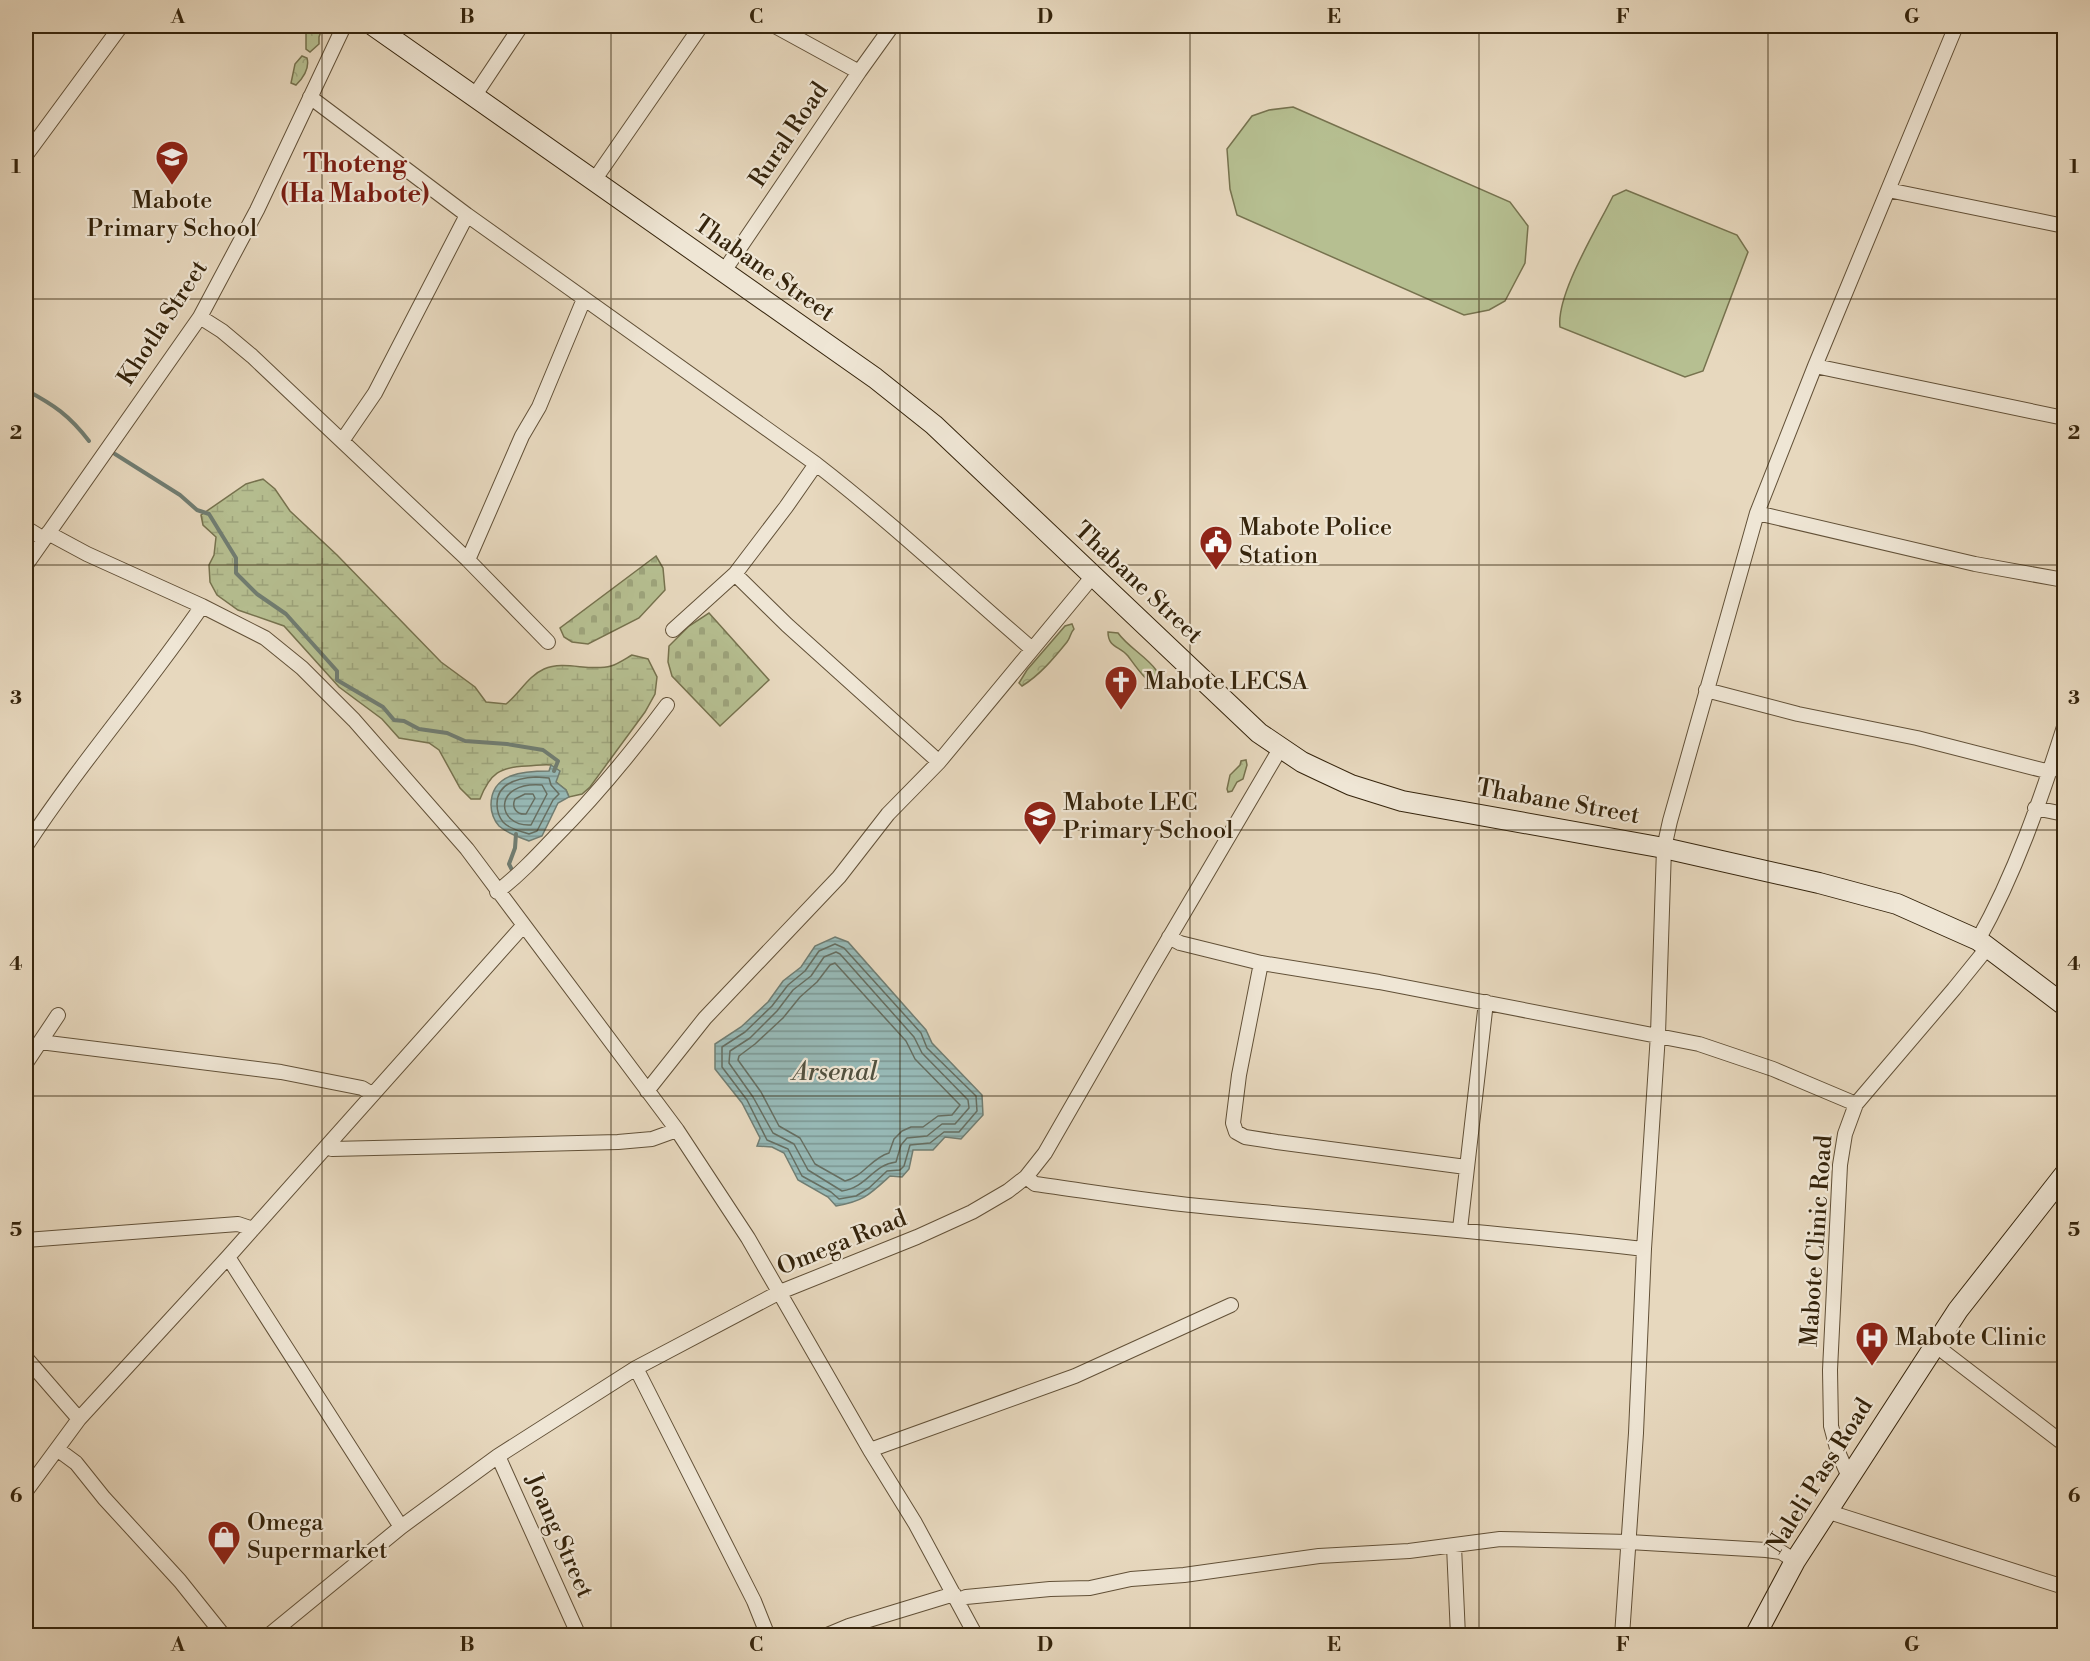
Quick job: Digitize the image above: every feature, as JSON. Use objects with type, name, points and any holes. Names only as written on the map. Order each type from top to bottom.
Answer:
[{"type":"street","points":[[26,154],[121,26]]},
{"type":"street","name":"Khotla Street","points":[[26,565],[200,317],[257,210],[344,26]]},
{"type":"street","name":"Thabane Street","points":[[374,26],[595,179],[875,378],[934,425],[1253,728],[1302,762],[1351,785],[1402,801],[1664,848],[1859,892],[1897,904],[1983,944],[2064,1005]]},
{"type":"street","points":[[475,95],[521,26]]},
{"type":"street","points":[[595,179],[701,26]]},
{"type":"street","points":[[775,26],[859,72]]},
{"type":"street","name":"Rural Road","points":[[724,271],[892,26]]},
{"type":"street","points":[[1622,1635],[1658,1034],[1664,848],[1757,513],[1815,366],[1956,26]]},
{"type":"street","points":[[310,97],[467,215],[816,464],[870,506],[1032,649]]},
{"type":"street","points":[[1888,190],[2064,226]]},
{"type":"street","points":[[342,441],[375,393],[467,215]]},
{"type":"street","points":[[468,560],[518,446],[539,407],[584,298]]},
{"type":"street","points":[[200,317],[222,331],[252,356],[468,560],[548,642]]},
{"type":"street","points":[[1815,366],[2064,418]]},
{"type":"street","points":[[673,630],[735,574],[816,464]]},
{"type":"street","points":[[1757,513],[1975,564],[2064,580]]},
{"type":"street","points":[[26,528],[202,606],[265,638],[302,668],[354,720],[467,849],[676,1130],[748,1238],[870,1450],[915,1523],[976,1635]]},
{"type":"street","points":[[735,574],[787,625],[939,762]]},
{"type":"street","points":[[647,1091],[705,1018],[827,890],[888,814],[939,762],[1093,576]]},
{"type":"street","points":[[26,846],[54,804],[202,606]]},
{"type":"street","points":[[1706,690],[1798,714],[1917,738],[2050,772]]},
{"type":"street","points":[[497,892],[516,878],[579,813],[643,738],[667,705]]},
{"type":"street","name":"Mabote Clinic Road","points":[[1849,1477],[1838,1452],[1831,1426],[1830,1370],[1840,1165],[1845,1134],[1856,1104],[1954,990],[1983,944],[2050,772],[2064,727]]},
{"type":"street","name":"Omega Road","points":[[268,1635],[402,1527],[498,1456],[636,1368],[780,1292],[917,1237],[972,1212],[1008,1191],[1026,1177],[1046,1154],[1280,748]]},
{"type":"street","points":[[2036,808],[2064,814]]},
{"type":"street","points":[[26,1491],[79,1419],[228,1257],[523,926]]},
{"type":"street","points":[[1169,937],[1179,943],[1261,963],[1379,982],[1658,1034],[1698,1044],[1773,1069],[1856,1104]]},
{"type":"street","points":[[1261,963],[1239,1075],[1233,1123],[1236,1132],[1245,1137],[1277,1142],[1466,1167]]},
{"type":"street","points":[[1460,1229],[1486,1002]]},
{"type":"street","points":[[26,1063],[58,1015]]},
{"type":"street","points":[[40,1042],[281,1072],[362,1088],[372,1094]]},
{"type":"street","points":[[326,1147],[332,1149],[618,1142],[652,1139],[676,1130]]},
{"type":"street","name":"Naleli Pass Road","points":[[1761,1634],[1795,1561],[1958,1310],[2064,1175]]},
{"type":"street","points":[[1026,1177],[1035,1184],[1209,1207],[1341,1218],[1398,1226],[1460,1229],[1504,1236],[1644,1250]]},
{"type":"street","points":[[26,1240],[238,1224],[253,1229]]},
{"type":"street","points":[[228,1257],[402,1527]]},
{"type":"street","points":[[870,1450],[1076,1376],[1231,1305]]},
{"type":"street","points":[[1935,1345],[2064,1444]]},
{"type":"street","points":[[26,1358],[79,1419]]},
{"type":"street","points":[[636,1368],[754,1600],[768,1635]]},
{"type":"street","points":[[57,1449],[76,1463],[104,1498],[180,1581],[224,1635]]},
{"type":"street","name":"Joang Street","points":[[498,1456],[579,1635]]},
{"type":"street","points":[[1826,1511],[2064,1587]]},
{"type":"street","points":[[825,1635],[849,1626],[955,1597],[1090,1588],[1131,1579],[1184,1575],[1319,1556],[1454,1546],[1500,1539],[1629,1542],[1766,1550],[1781,1552],[1795,1561]]},
{"type":"street","points":[[1454,1546],[1458,1635]]},
{"type":"green space","points":[[306,26],[323,26],[319,44],[310,52],[306,49]]},
{"type":"green space","points":[[302,56],[307,58],[308,66],[296,85],[291,83],[295,64]]},
{"type":"green space","points":[[1293,107],[1510,202],[1528,226],[1525,263],[1505,301],[1489,310],[1464,315],[1237,215],[1230,189],[1227,149],[1252,116],[1269,110]]},
{"type":"green space","points":[[1626,190],[1737,235],[1748,252],[1703,371],[1685,377],[1560,327],[1564,297],[1579,261],[1613,196]]},
{"type":"green space","points":[[263,479],[275,489],[290,511],[337,555],[441,662],[475,687],[486,702],[506,704],[533,676],[544,669],[560,666],[603,667],[614,665],[632,655],[648,659],[657,677],[655,694],[645,712],[590,787],[582,794],[569,797],[566,790],[556,782],[551,765],[518,767],[497,773],[488,783],[480,799],[471,799],[460,788],[439,750],[429,743],[399,738],[382,719],[339,687],[284,626],[238,610],[217,595],[210,582],[209,565],[214,555],[216,537],[203,525],[201,515],[246,484]]},
{"type":"green space","points":[[656,556],[663,568],[665,590],[639,618],[588,644],[572,642],[564,637],[560,628]]},
{"type":"green space","points":[[709,613],[769,680],[720,726],[672,676],[668,662],[669,646],[689,626]]},
{"type":"green space","points":[[1072,624],[1074,629],[1067,642],[1041,671],[1022,686],[1019,683],[1027,670],[1065,626]]},
{"type":"green space","points":[[1108,632],[1118,633],[1152,665],[1164,683],[1162,688],[1147,679],[1125,653],[1112,644]]},
{"type":"green space","points":[[1246,760],[1243,779],[1237,782],[1232,791],[1228,792],[1230,775],[1241,761]]},
{"type":"water","points":[[551,765],[560,771],[556,782],[566,790],[569,797],[558,803],[542,836],[529,841],[499,826],[491,808],[492,794],[497,786],[503,780],[520,773],[549,771]]},
{"type":"water","name":"Arsenal","points":[[835,937],[848,942],[926,1030],[932,1043],[982,1095],[983,1115],[961,1139],[945,1137],[933,1150],[913,1150],[909,1169],[902,1177],[890,1176],[866,1196],[836,1206],[828,1197],[798,1180],[784,1153],[772,1147],[757,1146],[760,1138],[742,1103],[715,1069],[715,1044],[741,1027],[768,1002],[783,981],[801,967],[815,946]]},
{"type":"waterway","points":[[26,390],[60,411],[89,441]]},
{"type":"waterway","points":[[115,454],[180,495],[197,510],[209,514],[236,558],[236,573],[257,594],[286,614],[337,671],[337,680],[383,707],[394,720],[404,721],[419,729],[447,733],[465,741],[507,744],[543,750],[558,761],[554,771]]},
{"type":"waterway","points":[[514,874],[509,864],[515,848],[516,834]]},
{"type":"place","name":"Mabote Primary School","points":[[172,186]]},
{"type":"place","name":"Mabote Police Station","points":[[1216,571]]},
{"type":"place","name":"Mabote LECSA","points":[[1121,711]]},
{"type":"place","name":"Mabote LEC Primary School","points":[[1040,846]]},
{"type":"place","name":"Mabote Clinic","points":[[1872,1367]]},
{"type":"place","name":"Omega Supermarket","points":[[224,1566]]},
{"type":"district","name":"Thoteng (Ha Mabote)","points":[[355,179]]}]
